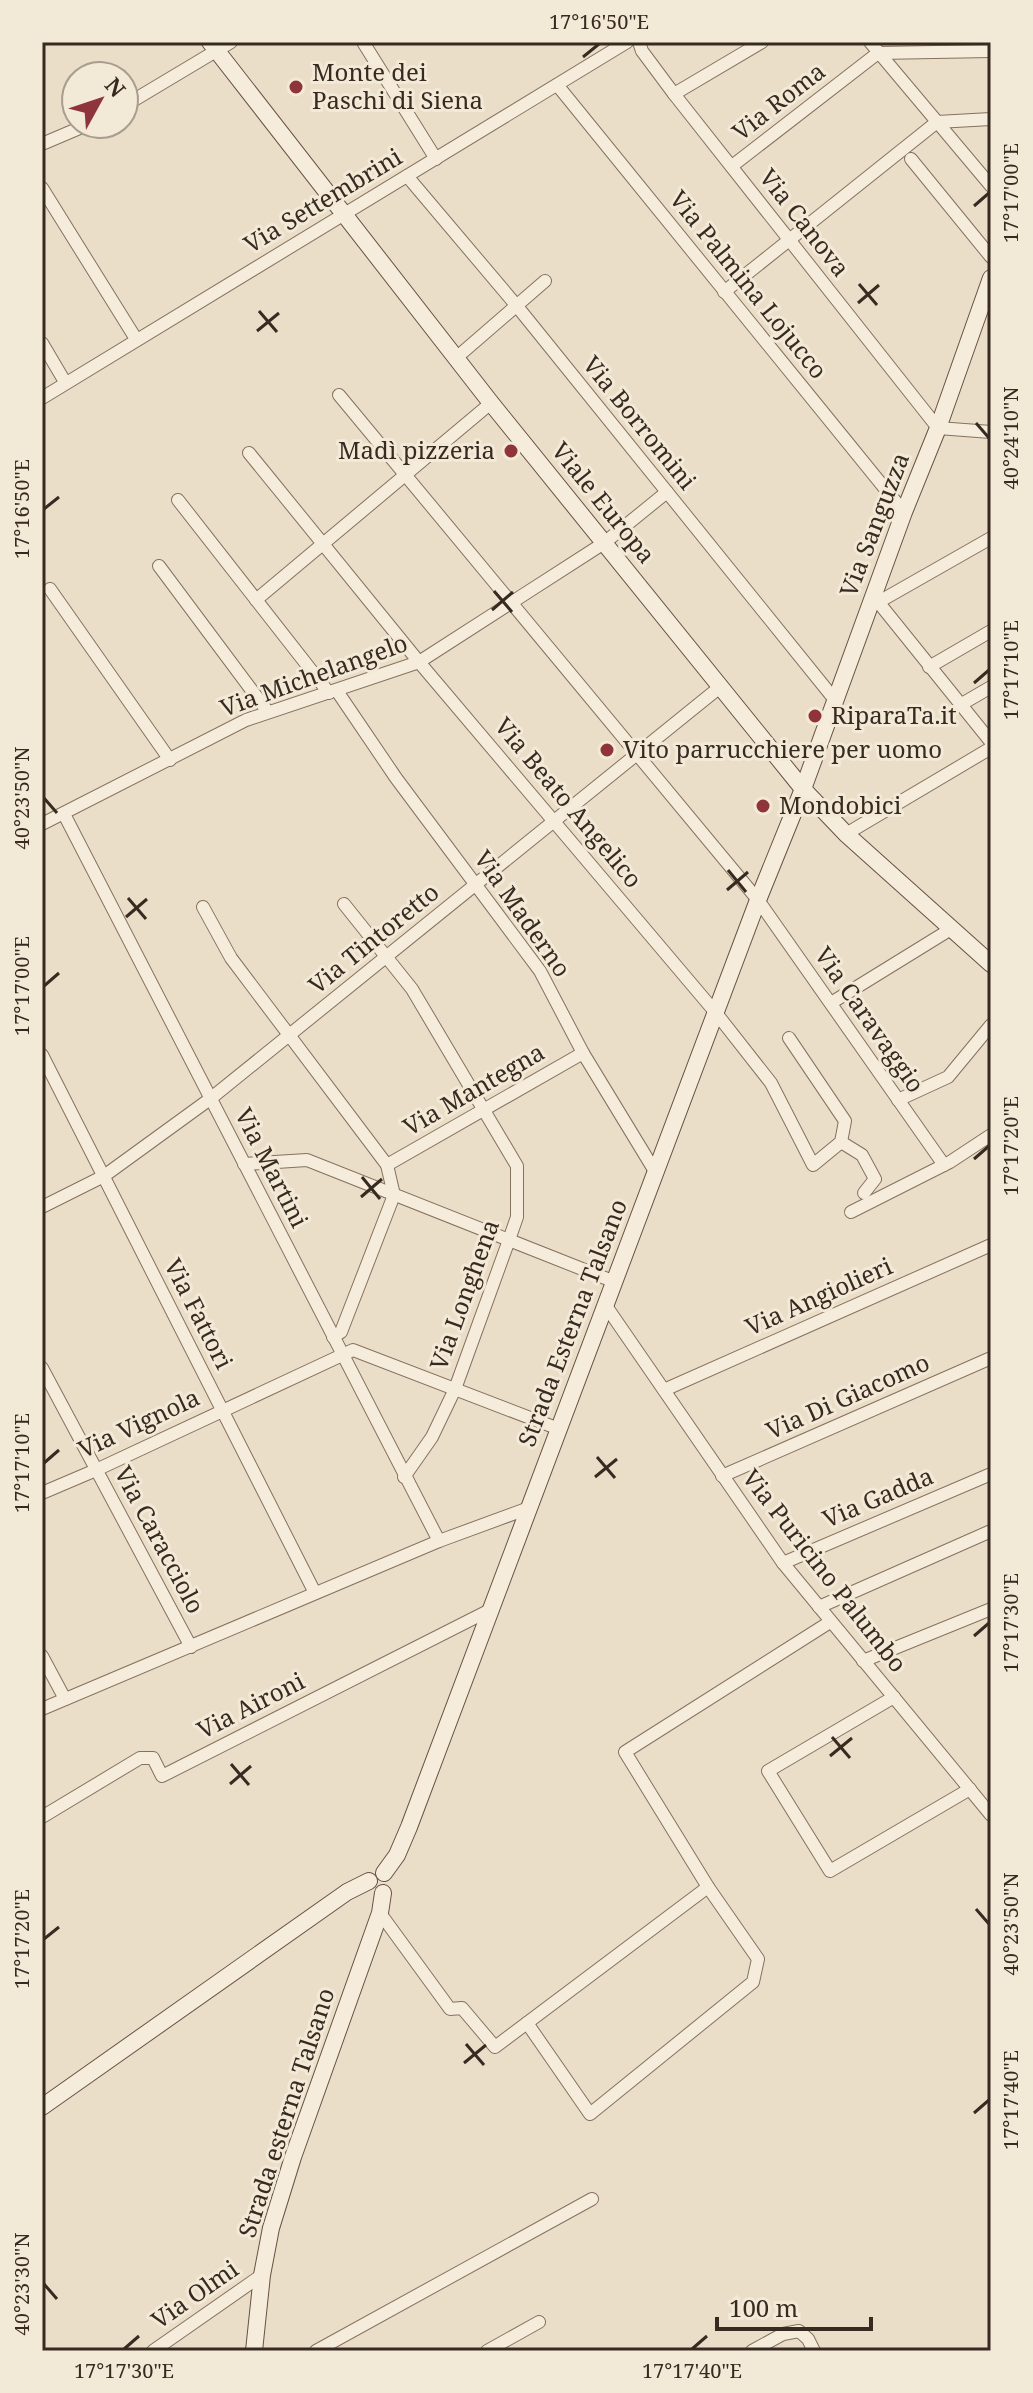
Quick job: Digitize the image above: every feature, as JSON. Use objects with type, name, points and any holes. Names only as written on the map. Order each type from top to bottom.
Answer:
[{"type":"street","points":[[363,42],[436,159]]},
{"type":"street","name":"Via Settembrini","points":[[42,398],[627,42]]},
{"type":"street","name":"Via Canova","points":[[639,42],[642,51],[674,94],[938,428]]},
{"type":"street","points":[[674,94],[762,42]]},
{"type":"street","points":[[870,42],[991,186]]},
{"type":"street","points":[[140,96],[219,45]]},
{"type":"street","name":"Viale Europa","points":[[219,45],[343,215],[803,789],[846,834],[991,964]]},
{"type":"street","points":[[878,53],[991,51]]},
{"type":"street","name":"Via Roma","points":[[732,166],[878,53]]},
{"type":"street","name":"Via Palmina Lojucco","points":[[558,86],[904,512]]},
{"type":"street","points":[[724,292],[937,122],[991,119]]},
{"type":"street","points":[[911,159],[991,257]]},
{"type":"street","name":"Via Borromini","points":[[407,176],[516,305],[835,700]]},
{"type":"street","points":[[42,188],[136,339]]},
{"type":"street","name":"Via Sanguzza","points":[[803,789],[835,700],[875,604],[904,512],[938,428],[991,278]]},
{"type":"street","points":[[456,358],[545,281]]},
{"type":"street","points":[[42,343],[65,382]]},
{"type":"street","name":"Via Caravaggio","points":[[339,395],[758,900],[944,1165]]},
{"type":"street","points":[[256,600],[491,403]]},
{"type":"street","points":[[938,428],[991,432]]},
{"type":"street","name":"Via Beato Angelico","points":[[249,453],[419,662],[716,1013],[771,1083],[813,1165],[841,1142]]},
{"type":"street","name":"Via Michelangelo","points":[[42,824],[246,720],[419,662],[604,543],[667,492]]},
{"type":"street","name":"Via Maderno","points":[[178,500],[333,692],[540,971],[583,1053],[656,1173]]},
{"type":"street","points":[[846,834],[991,745],[875,604],[991,538]]},
{"type":"street","points":[[159,566],[268,712]]},
{"type":"street","points":[[50,589],[170,760]]},
{"type":"street","points":[[929,667],[991,631]]},
{"type":"street","name":"Via Tintoretto","points":[[42,1207],[104,1176],[210,1099],[720,687]]},
{"type":"street","points":[[960,705],[991,687]]},
{"type":"street","name":"Strada Esterna Talsano","points":[[377,1877],[397,1855],[409,1827],[758,900],[803,789]]},
{"type":"street","name":"Via Martini","points":[[64,814],[439,1541]]},
{"type":"street","name":"Via Longhena","points":[[344,904],[412,989],[517,1166],[517,1217],[455,1389],[432,1437],[404,1477]]},
{"type":"street","points":[[203,907],[231,958],[387,1165],[394,1195],[341,1332],[333,1337]]},
{"type":"street","points":[[831,1003],[951,929]]},
{"type":"street","points":[[898,1100],[948,1077],[991,1025]]},
{"type":"street","points":[[789,1038],[845,1121],[841,1142],[862,1155],[875,1179],[864,1193]]},
{"type":"street","name":"Via Mantegna","points":[[387,1165],[583,1053]]},
{"type":"street","name":"Via Fattori","points":[[42,1055],[47,1077],[104,1176],[315,1593]]},
{"type":"street","points":[[851,1212],[944,1165],[991,1135]]},
{"type":"street","points":[[244,1164],[307,1160],[615,1282]]},
{"type":"street","name":"Via Angiolieri","points":[[664,1390],[991,1245]]},
{"type":"street","name":"Via Puricino Palumbo","points":[[606,1306],[783,1563],[991,1815]]},
{"type":"street","points":[[341,1353],[353,1350],[559,1429]]},
{"type":"street","name":"Via Vignola","points":[[42,1493],[341,1353]]},
{"type":"street","name":"Via Di Giacomo","points":[[722,1476],[991,1358]]},
{"type":"street","name":"Via Caracciolo","points":[[42,1368],[191,1647]]},
{"type":"street","name":"Via Gadda","points":[[783,1563],[991,1474]]},
{"type":"street","points":[[42,1709],[439,1541],[529,1508]]},
{"type":"street","points":[[819,1607],[991,1531]]},
{"type":"street","name":"Via Aironi","points":[[42,1817],[140,1758],[153,1758],[162,1776],[492,1609]]},
{"type":"street","points":[[863,1661],[991,1609]]},
{"type":"street","points":[[527,2023],[590,2114],[753,1982],[758,1959],[708,1887],[625,1752],[830,1622]]},
{"type":"street","points":[[42,1656],[65,1699]]},
{"type":"street","points":[[894,1697],[768,1771],[830,1871],[970,1789]]},
{"type":"street","points":[[42,2107],[347,1892],[377,1877]]},
{"type":"street","name":"Strada esterna Talsano","points":[[254,2351],[262,2275],[271,2228],[293,2157],[380,1913],[383,1893],[391,1882],[377,1877]]},
{"type":"street","points":[[380,1913],[450,2009],[462,2008],[495,2047],[708,1887]]},
{"type":"street","points":[[316,2351],[592,2199]]},
{"type":"street","name":"Via Olmi","points":[[153,2351],[262,2275]]},
{"type":"street","points":[[487,2351],[539,2322]]},
{"type":"street","points":[[752,2351],[783,2334],[799,2331],[814,2351]]},
{"type":"place","name":"Monte dei Paschi di Siena","points":[[296,87]]},
{"type":"place","name":"Madì pizzeria","points":[[511,451]]},
{"type":"place","name":"RiparaTa.it","points":[[815,716]]},
{"type":"place","name":"Vito parrucchiere per uomo","points":[[607,750]]},
{"type":"place","name":"Mondobici","points":[[763,806]]}]
